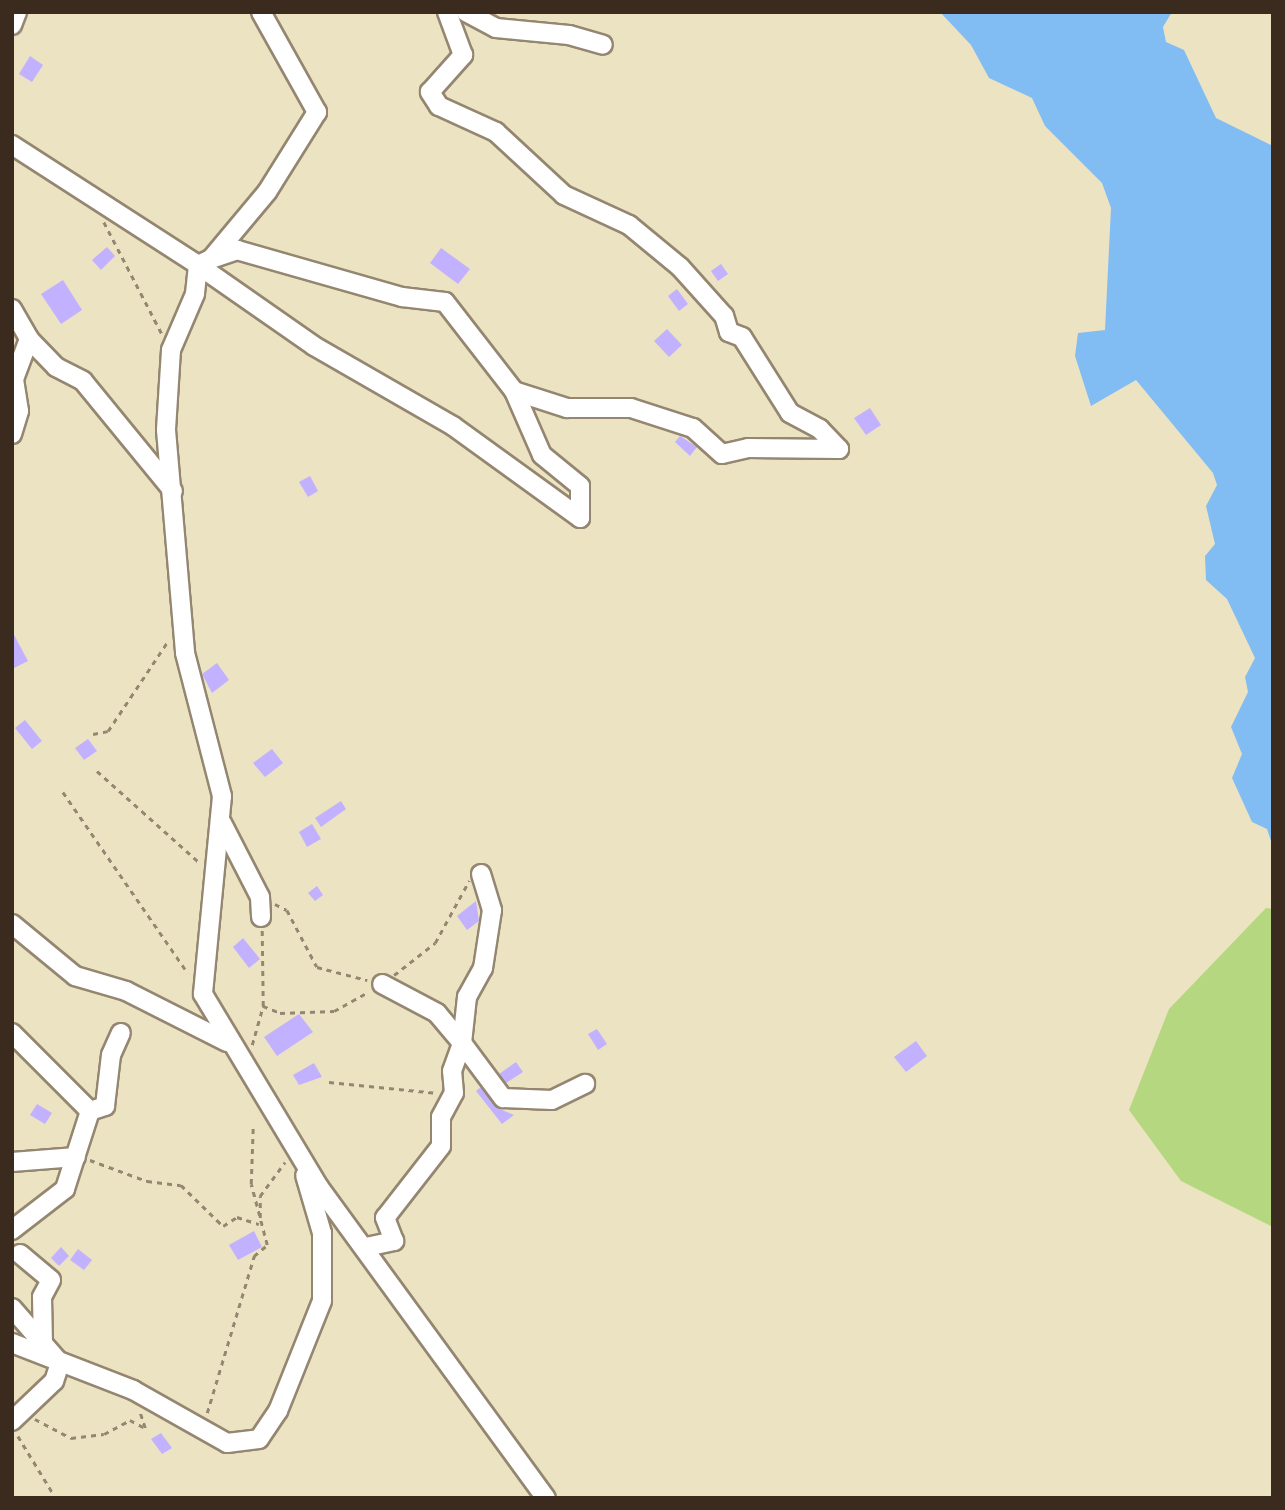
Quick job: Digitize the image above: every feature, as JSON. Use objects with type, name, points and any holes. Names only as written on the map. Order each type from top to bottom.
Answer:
[{"type":"street","points":[[12,25],[17,12]]},
{"type":"street","points":[[261,12],[317,112],[303,142],[204,262],[195,294],[171,350],[166,430],[191,690],[211,742],[222,823],[203,994],[296,1144],[318,1187],[366,1247],[546,1498]]},
{"type":"street","points":[[447,12],[463,55],[430,92],[439,106],[496,132],[564,195],[629,225],[680,267],[724,316],[729,332],[742,337],[790,413],[820,429],[839,449],[764,453],[748,448],[722,454],[693,428],[631,408],[567,408],[514,391]]},
{"type":"street","points":[[466,12],[496,28],[569,34],[603,45]]},
{"type":"street","points":[[12,145],[204,262],[314,346],[453,426],[580,518],[580,486],[542,455],[514,391],[444,302],[402,297],[237,250],[204,262]]},
{"type":"street","points":[[12,309],[20,340],[14,379],[19,411],[12,434]]},
{"type":"street","points":[[20,340],[56,367],[83,381],[173,491]]},
{"type":"street","points":[[222,823],[260,897],[261,917]]},
{"type":"street","points":[[366,1247],[394,1241],[385,1218],[441,1146],[441,1117],[454,1093],[452,1071],[462,1043],[467,997],[483,968],[492,910],[481,874]]},
{"type":"street","points":[[12,924],[75,976],[187,1018],[239,1050]]},
{"type":"street","points":[[382,984],[437,1013],[503,1098],[552,1100],[585,1084]]},
{"type":"street","points":[[12,1033],[90,1111]]},
{"type":"street","points":[[90,1111],[105,1106],[111,1055],[121,1033]]},
{"type":"street","points":[[12,1230],[65,1189],[90,1111]]},
{"type":"street","points":[[12,1343],[133,1390],[227,1443],[259,1439],[278,1411],[322,1301],[321,1233],[296,1144]]},
{"type":"street","points":[[12,1162],[76,1157]]},
{"type":"street","points":[[20,1254],[51,1280],[42,1297],[43,1344]]},
{"type":"street","points":[[12,1308],[60,1363]]},
{"type":"street","points":[[16,1420],[54,1381],[60,1363]]},
{"type":"path","points":[[100,201],[107,236],[171,350]]},
{"type":"path","points":[[93,734],[108,732],[183,617]]},
{"type":"path","points":[[97,771],[217,878]]},
{"type":"path","points":[[63,792],[203,994]]},
{"type":"path","points":[[263,1006],[280,1013],[334,1011],[382,984],[435,943],[466,883],[481,874]]},
{"type":"path","points":[[260,897],[287,910],[317,967],[382,984]]},
{"type":"path","points":[[239,1050],[256,1044],[263,1006],[261,917]]},
{"type":"path","points":[[329,1082],[454,1093]]},
{"type":"path","points":[[199,1428],[218,1391],[254,1256],[267,1245],[259,1225],[251,1184],[253,1128]]},
{"type":"path","points":[[259,1225],[260,1196],[296,1144]]},
{"type":"path","points":[[76,1157],[181,1185],[223,1226],[237,1217],[259,1225]]},
{"type":"path","points":[[16,1420],[71,1438],[104,1434],[130,1420],[145,1428],[133,1390]]},
{"type":"path","points":[[16,1420],[54,1495]]},
{"type":"green space","points":[[1266,908],[1273,909],[1273,1227],[1181,1181],[1129,1110],[1169,1009]]},
{"type":"water","points":[[940,12],[1172,12],[1163,27],[1166,42],[1184,50],[1216,118],[1273,146],[1273,847],[1267,829],[1252,822],[1232,778],[1242,754],[1231,727],[1248,692],[1245,677],[1255,658],[1227,599],[1206,580],[1205,556],[1215,544],[1206,506],[1217,485],[1213,473],[1136,380],[1091,406],[1075,356],[1078,333],[1105,330],[1111,208],[1102,183],[1045,126],[1032,98],[989,78],[971,45]]},
{"type":"building","points":[[30,56],[43,65],[32,82],[19,74]]},
{"type":"building","points":[[107,247],[115,256],[101,270],[92,260]]},
{"type":"building","points":[[441,248],[470,269],[458,284],[430,263]]},
{"type":"building","points":[[721,264],[728,274],[718,281],[711,271]]},
{"type":"building","points":[[63,280],[82,310],[61,324],[41,294]]},
{"type":"building","points":[[677,289],[688,304],[679,311],[668,296]]},
{"type":"building","points":[[667,329],[682,345],[669,357],[654,341]]},
{"type":"building","points":[[870,408],[881,425],[866,435],[854,418]]},
{"type":"building","points":[[680,436],[697,447],[690,456],[675,442]]},
{"type":"building","points":[[310,476],[318,491],[308,497],[299,482]]},
{"type":"building","points":[[12,631],[28,661],[12,669]]},
{"type":"building","points":[[217,663],[229,680],[212,693],[202,674]]},
{"type":"building","points":[[25,720],[42,741],[32,749],[15,728]]},
{"type":"building","points":[[88,739],[97,751],[84,760],[75,748]]},
{"type":"building","points":[[272,749],[283,763],[265,777],[253,763]]},
{"type":"building","points":[[341,801],[346,809],[321,827],[315,818]]},
{"type":"building","points":[[312,824],[321,839],[307,847],[299,832]]},
{"type":"building","points":[[317,886],[323,895],[315,901],[308,893]]},
{"type":"building","points":[[476,901],[479,921],[467,930],[457,916]]},
{"type":"building","points":[[243,938],[260,959],[249,968],[233,947]]},
{"type":"building","points":[[299,1014],[313,1032],[277,1056],[264,1037]]},
{"type":"building","points":[[597,1029],[607,1044],[598,1050],[588,1034]]},
{"type":"building","points":[[916,1041],[927,1056],[906,1072],[894,1057]]},
{"type":"building","points":[[516,1062],[523,1072],[506,1083],[499,1074]]},
{"type":"building","points":[[314,1063],[322,1077],[299,1085],[293,1075]]},
{"type":"building","points":[[481,1087],[497,1108],[514,1115],[502,1124],[476,1091]]},
{"type":"building","points":[[37,1104],[52,1113],[45,1124],[30,1115]]},
{"type":"building","points":[[254,1231],[262,1247],[238,1260],[229,1245]]},
{"type":"building","points":[[61,1247],[69,1256],[59,1266],[51,1258]]},
{"type":"building","points":[[78,1249],[92,1260],[84,1270],[70,1260]]},
{"type":"building","points":[[161,1433],[172,1448],[162,1454],[151,1439]]}]
